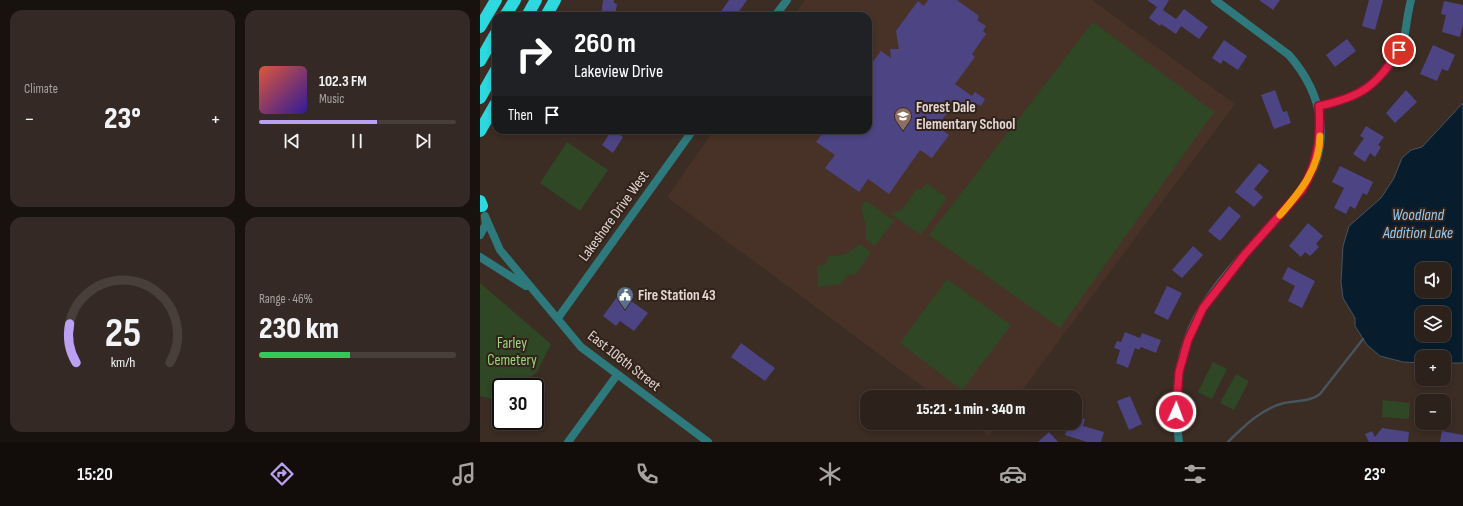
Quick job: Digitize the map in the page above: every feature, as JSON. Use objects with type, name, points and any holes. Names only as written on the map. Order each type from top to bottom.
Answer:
[{"type":"highway","points":[[480,27],[496,0]]},
{"type":"highway","points":[[508,12],[515,0]]},
{"type":"highway","points":[[529,12],[536,0]]},
{"type":"highway","points":[[548,12],[555,0]]},
{"type":"highway","points":[[480,60],[492,39]]},
{"type":"highway","points":[[480,98],[492,77]]},
{"type":"highway","points":[[480,131],[492,110]]},
{"type":"street","points":[[778,12],[787,0]]},
{"type":"street","points":[[1179,442],[1176,400],[1179,372],[1188,340],[1203,308],[1219,286],[1302,190],[1308,180],[1317,157],[1320,140],[1319,106],[1311,86],[1289,55],[1215,0]]},
{"type":"street","points":[[1319,106],[1359,93],[1376,81],[1387,70],[1399,50],[1411,0]]},
{"type":"street","name":"Lakeshore Drive West","points":[[558,318],[690,134]]},
{"type":"street","points":[[480,235],[486,224],[482,206]]},
{"type":"street","name":"East 106th Street","points":[[482,206],[497,245],[532,290],[558,318],[581,347],[708,442]]},
{"type":"street","name":"East 106th Street","points":[[480,257],[532,290]]},
{"type":"street","points":[[568,442],[617,375]]},
{"type":"shaded area","points":[[805,0],[1092,0],[1235,104],[1022,390],[928,390],[667,197],[711,134],[872,134],[872,12],[797,12]]},
{"type":"shaded area","points":[[981,430],[993,430],[989,436]]},
{"type":"green space","points":[[1093,22],[1214,112],[1060,328],[929,235]]},
{"type":"green space","points":[[567,142],[608,170],[580,211],[540,183]]},
{"type":"green space","points":[[927,183],[947,198],[921,235],[890,213],[902,210],[917,189],[922,189]]},
{"type":"green space","points":[[864,202],[868,202],[894,221],[875,246],[865,239],[866,225],[861,207]]},
{"type":"green space","points":[[860,244],[871,252],[856,274],[848,275],[841,284],[818,287],[817,266],[825,265],[829,256],[846,253],[853,250]]},
{"type":"green space","points":[[947,279],[1011,325],[962,390],[900,343]]},
{"type":"green space","name":"Farley Cemetery","points":[[480,283],[551,344],[537,372],[530,378],[492,378],[492,399],[480,396]]},
{"type":"green space","points":[[1213,362],[1227,369],[1212,399],[1198,392]]},
{"type":"green space","points":[[1236,374],[1249,381],[1234,410],[1220,403]]},
{"type":"green space","points":[[1383,400],[1410,403],[1409,419],[1382,417]]},
{"type":"water","name":"Woodland Addition Lake","points":[[1463,103],[1463,363],[1451,363],[1451,350],[1415,350],[1415,363],[1403,362],[1380,356],[1367,345],[1355,326],[1355,318],[1343,298],[1341,282],[1343,246],[1349,226],[1381,198],[1394,178],[1402,158],[1411,150],[1422,147]]},
{"type":"building","points":[[603,0],[614,0],[614,3],[617,4],[616,12],[602,12]]},
{"type":"building","points":[[729,0],[747,0],[739,12],[721,12]]},
{"type":"building","points":[[928,0],[957,0],[979,16],[977,20],[986,26],[983,31],[986,34],[972,54],[975,57],[955,84],[972,96],[975,92],[985,99],[981,106],[978,104],[969,115],[954,104],[937,126],[949,135],[932,158],[920,150],[889,194],[868,179],[859,192],[825,168],[835,155],[816,142],[822,134],[872,134],[872,63],[881,51],[891,58],[890,49],[899,49],[896,31],[918,1],[924,6]]},
{"type":"building","points":[[1147,0],[1169,0],[1163,10],[1176,19],[1184,9],[1208,27],[1199,39],[1181,26],[1176,34],[1161,24],[1160,26],[1149,18],[1157,7]]},
{"type":"building","points":[[1259,0],[1280,0],[1273,10]]},
{"type":"building","points":[[1369,0],[1383,0],[1375,30],[1362,26]]},
{"type":"building","points":[[1444,1],[1463,5],[1463,24],[1460,37],[1442,32],[1446,15],[1441,14]]},
{"type":"building","points":[[1347,39],[1356,51],[1335,67],[1326,55]]},
{"type":"building","points":[[1224,40],[1247,56],[1238,70],[1223,60],[1221,64],[1212,58]]},
{"type":"building","points":[[1433,45],[1455,55],[1448,71],[1442,69],[1437,81],[1420,74]]},
{"type":"building","points":[[1275,90],[1283,112],[1287,111],[1291,123],[1274,129],[1261,95]]},
{"type":"building","points":[[1406,90],[1417,102],[1395,123],[1386,113]]},
{"type":"building","points":[[1366,126],[1384,137],[1378,145],[1381,147],[1375,157],[1370,153],[1365,162],[1353,154],[1364,138],[1360,136]]},
{"type":"building","points":[[609,134],[618,134],[623,137],[613,153],[602,145]]},
{"type":"building","points":[[1259,163],[1269,171],[1254,189],[1263,197],[1254,207],[1235,192]]},
{"type":"building","points":[[1340,166],[1373,182],[1367,195],[1363,193],[1355,209],[1350,206],[1346,214],[1334,208],[1344,188],[1332,182]]},
{"type":"building","points":[[1229,206],[1241,216],[1220,241],[1208,231]]},
{"type":"building","points":[[1308,223],[1323,236],[1316,244],[1319,247],[1310,256],[1305,252],[1301,257],[1289,246]]},
{"type":"building","points":[[1193,246],[1203,255],[1182,278],[1172,270]]},
{"type":"building","points":[[1288,267],[1315,281],[1302,308],[1288,301],[1295,286],[1282,279]]},
{"type":"building","points":[[1167,286],[1182,293],[1168,320],[1154,313]]},
{"type":"building","name":"Fire Station 43","points":[[620,293],[648,313],[634,331],[620,321],[616,326],[603,316]]},
{"type":"building","points":[[1125,332],[1140,338],[1142,333],[1161,340],[1156,353],[1141,347],[1139,350],[1135,348],[1128,368],[1116,363],[1120,350],[1114,348],[1117,341],[1121,342]]},
{"type":"building","points":[[741,343],[775,368],[765,381],[731,357]]},
{"type":"building","points":[[1130,396],[1142,424],[1129,430],[1117,401]]},
{"type":"building","points":[[1082,418],[1085,419],[1083,426],[1104,432],[1101,442],[1087,442],[1065,435],[1067,430],[1082,430]]},
{"type":"building","points":[[1382,428],[1409,432],[1408,442],[1369,442],[1365,434],[1372,431],[1375,437]]},
{"type":"building","points":[[1442,431],[1463,435],[1463,442],[1440,442]]},
{"type":"building","points":[[1049,432],[1058,442],[1038,442]]},
{"type":"waterway","points":[[1228,442],[1247,424],[1268,409],[1284,403],[1316,397],[1320,394],[1363,339]]},
{"type":"slow traffic","points":[[1280,215],[1302,190],[1308,180],[1317,157],[1320,136]]},
{"type":"place","name":"Forest Dale Elementary School","points":[[903,131]]},
{"type":"place","name":"Fire Station 43","points":[[625,310]]},
{"type":"route","points":[[1176,412],[1179,372],[1188,340],[1203,308],[1245,254],[1302,190],[1308,180],[1317,157],[1320,140],[1319,106],[1359,93],[1376,81],[1387,70],[1399,50]]}]
